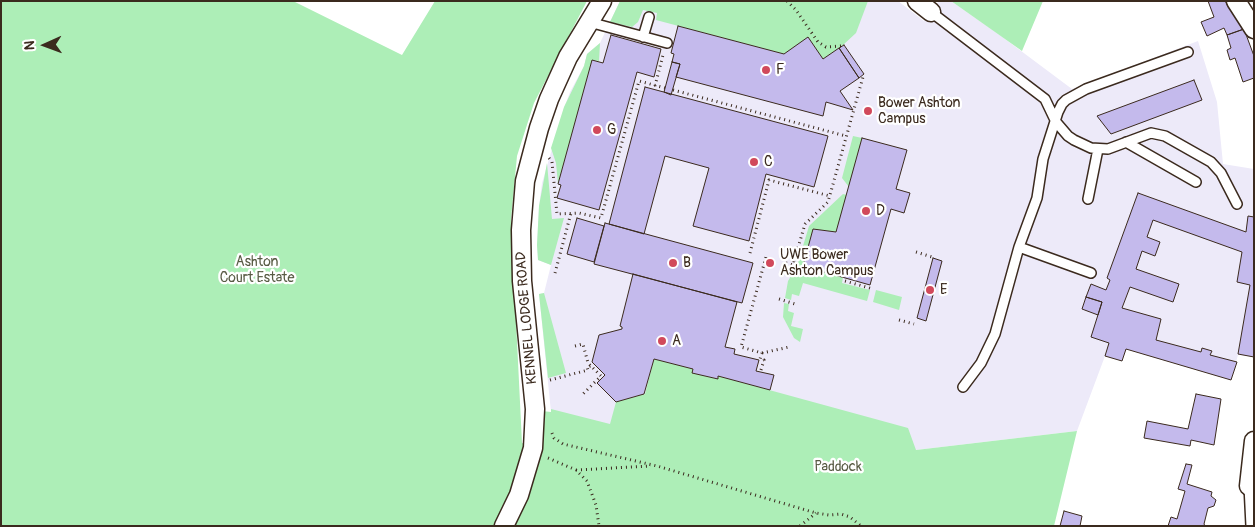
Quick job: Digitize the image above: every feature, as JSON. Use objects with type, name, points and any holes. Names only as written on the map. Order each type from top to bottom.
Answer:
[{"type":"street","name":"KENNEL LODGE ROAD","points":[[504,526],[519,495],[533,448],[535,409],[522,281],[522,203],[525,182],[548,99],[568,56],[602,1]]},
{"type":"street","points":[[917,1],[931,12]]},
{"type":"street","points":[[1236,1],[1254,29]]},
{"type":"street","points":[[1250,486],[1254,441]]},
{"type":"lane","points":[[931,12],[1044,99],[1056,122],[1068,136],[1081,144],[1098,149],[1108,149],[1151,133],[1165,136],[1211,162],[1221,173],[1238,204]]},
{"type":"lane","points":[[643,37],[649,17]]},
{"type":"lane","points":[[588,22],[667,43]]},
{"type":"lane","points":[[963,387],[981,363],[995,334],[1019,247],[1037,198],[1043,159],[1062,104],[1077,93],[1188,52]]},
{"type":"lane","points":[[1126,142],[1196,182]]},
{"type":"lane","points":[[1088,199],[1098,149]]},
{"type":"lane","points":[[1019,247],[1090,273]]},
{"type":"lane","points":[[1250,486],[1251,526]]},
{"type":"path","points":[[787,1],[796,10],[818,42],[826,47],[841,46]]},
{"type":"path","points":[[655,86],[667,43]]},
{"type":"path","points":[[786,263],[793,265],[805,224],[828,202],[862,76]]},
{"type":"path","points":[[545,150],[552,162],[557,214],[579,213],[601,218],[638,81],[665,88]]},
{"type":"path","points":[[672,90],[846,136]]},
{"type":"path","points":[[750,253],[769,180],[830,196]]},
{"type":"path","points":[[555,273],[571,213]]},
{"type":"path","points":[[916,252],[932,257]]},
{"type":"path","points":[[766,257],[741,347],[762,353],[789,347]]},
{"type":"path","points":[[845,281],[873,289]]},
{"type":"path","points":[[779,299],[795,304]]},
{"type":"path","points":[[899,320],[914,324]]},
{"type":"path","points":[[575,346],[583,344],[588,363],[602,376],[582,395]]},
{"type":"path","points":[[761,370],[764,360],[760,359],[762,353]]},
{"type":"path","points":[[544,382],[588,370],[587,367],[592,366]]},
{"type":"path","points":[[550,429],[554,438],[563,444],[657,466],[816,513],[841,514],[850,517],[861,526]]},
{"type":"path","points":[[533,448],[539,454],[576,470],[587,481],[596,505],[599,526]]},
{"type":"path","points":[[576,470],[657,466]]},
{"type":"path","points":[[800,526],[816,513]]},
{"type":"shaded area","name":"UWE Bower Ashton Campus","points":[[620,1],[898,1],[924,21],[939,1],[951,1],[1072,89],[1198,41],[1217,102],[1223,164],[1254,169],[1254,357],[1238,355],[1231,380],[1127,349],[1122,361],[1105,356],[1077,431],[916,450],[906,508],[551,412],[539,294],[544,293],[551,265],[538,260],[537,245],[542,183],[570,92],[584,66],[587,54],[600,43]]},
{"type":"green space","name":"Ashton Court Estate","points":[[1,1],[293,1],[402,55],[435,1],[587,1],[534,103],[517,156],[511,219],[522,443],[541,447],[542,411],[551,412],[551,409],[610,424],[616,402],[645,394],[654,359],[693,369],[693,373],[717,379],[718,376],[908,428],[916,450],[1077,431],[1054,526],[1,526]]},
{"type":"green space","points":[[620,1],[868,1],[856,33],[823,59],[808,37],[784,54],[656,20],[657,13],[643,10],[638,22],[632,27],[610,22]]},
{"type":"green space","points":[[951,1],[1043,1],[1022,51]]},
{"type":"green space","points":[[600,43],[599,61],[592,60],[558,184],[556,163],[551,148],[564,107],[584,66],[587,54]]},
{"type":"green space","points":[[853,136],[862,138],[849,187],[842,178]]},
{"type":"green space","points":[[547,163],[552,219],[564,218],[551,265],[538,260],[537,245],[539,206]]},
{"type":"green space","points":[[843,194],[847,195],[836,232],[813,229],[803,266],[843,277],[842,283],[870,290],[867,301],[803,283],[799,296],[792,294],[791,300],[785,298],[788,281],[797,266],[809,226]]},
{"type":"green space","points":[[876,290],[902,297],[899,310],[873,302]]},
{"type":"green space","points":[[544,293],[566,373],[548,378],[539,294]]},
{"type":"green space","points":[[784,303],[789,304],[788,311],[794,313],[791,326],[803,329],[800,342],[794,338],[783,317]]},
{"type":"building","points":[[1208,1],[1225,1],[1244,29],[1227,35],[1224,28],[1207,36],[1201,22],[1214,17]]},
{"type":"building","name":"F","points":[[678,26],[784,54],[808,37],[823,59],[839,48],[859,78],[840,91],[853,110],[826,102],[823,116],[676,77],[680,64],[672,62],[674,54],[671,53]]},
{"type":"building","points":[[1244,29],[1254,56],[1254,78],[1243,82],[1235,58],[1230,60],[1227,50],[1231,48],[1227,35]]},
{"type":"building","name":"G","points":[[611,35],[661,49],[654,77],[637,72],[599,210],[557,198],[561,185],[558,184],[592,60],[603,63]]},
{"type":"building","points":[[844,45],[864,74],[859,78],[839,48]]},
{"type":"building","points":[[672,62],[680,64],[671,95],[664,92]]},
{"type":"building","points":[[1194,80],[1202,100],[1111,134],[1097,116]]},
{"type":"building","name":"C","points":[[645,87],[828,136],[814,187],[766,174],[749,241],[693,226],[709,168],[665,156],[644,234],[609,224]]},
{"type":"building","name":"D","points":[[862,138],[907,150],[896,189],[910,193],[904,213],[891,209],[870,285],[803,266],[813,229],[836,232]]},
{"type":"building","points":[[1138,193],[1246,232],[1248,216],[1254,217],[1254,357],[1238,354],[1250,285],[1237,282],[1242,252],[1153,220],[1147,237],[1160,242],[1155,256],[1142,251],[1136,269],[1179,284],[1173,302],[1130,287],[1122,308],[1161,319],[1156,340],[1201,352],[1202,348],[1212,351],[1210,355],[1237,362],[1231,380],[1126,349],[1122,361],[1105,356],[1109,343],[1091,337],[1102,302],[1086,297],[1091,284],[1106,290],[1110,280],[1107,278]]},
{"type":"building","points":[[577,218],[604,226],[594,262],[567,254]]},
{"type":"building","name":"B","points":[[605,223],[753,263],[742,303],[594,264]]},
{"type":"building","name":"E","points":[[933,258],[942,261],[926,321],[917,318]]},
{"type":"building","name":"A","points":[[633,274],[737,302],[725,347],[735,349],[734,354],[759,360],[756,371],[774,375],[770,390],[718,376],[718,379],[692,373],[693,369],[654,359],[644,394],[616,402],[597,383],[605,375],[592,362],[599,335],[622,329],[620,326]]},
{"type":"building","points":[[1086,297],[1102,302],[1098,315],[1082,309]]},
{"type":"building","points":[[1196,394],[1221,399],[1214,445],[1191,440],[1190,446],[1144,438],[1147,421],[1188,429]]},
{"type":"building","points":[[1186,464],[1192,465],[1187,484],[1212,492],[1211,496],[1216,500],[1214,506],[1208,508],[1205,526],[1168,526],[1171,517],[1177,519],[1185,491],[1178,489]]},
{"type":"building","points":[[1064,511],[1082,516],[1080,526],[1060,526]]},
{"type":"place","name":"F","points":[[766,70]]},
{"type":"place","name":"Bower Ashton Campus","points":[[868,111]]},
{"type":"place","name":"G","points":[[597,130]]},
{"type":"place","name":"C","points":[[754,162]]},
{"type":"place","name":"D","points":[[866,211]]},
{"type":"place","name":"B","points":[[673,263]]},
{"type":"place","name":"UWE Bower Ashton Campus","points":[[770,263]]},
{"type":"place","name":"E","points":[[930,290]]},
{"type":"place","name":"A","points":[[662,341]]},
{"type":"park label","name":"Paddock","points":[[838,467]]}]
